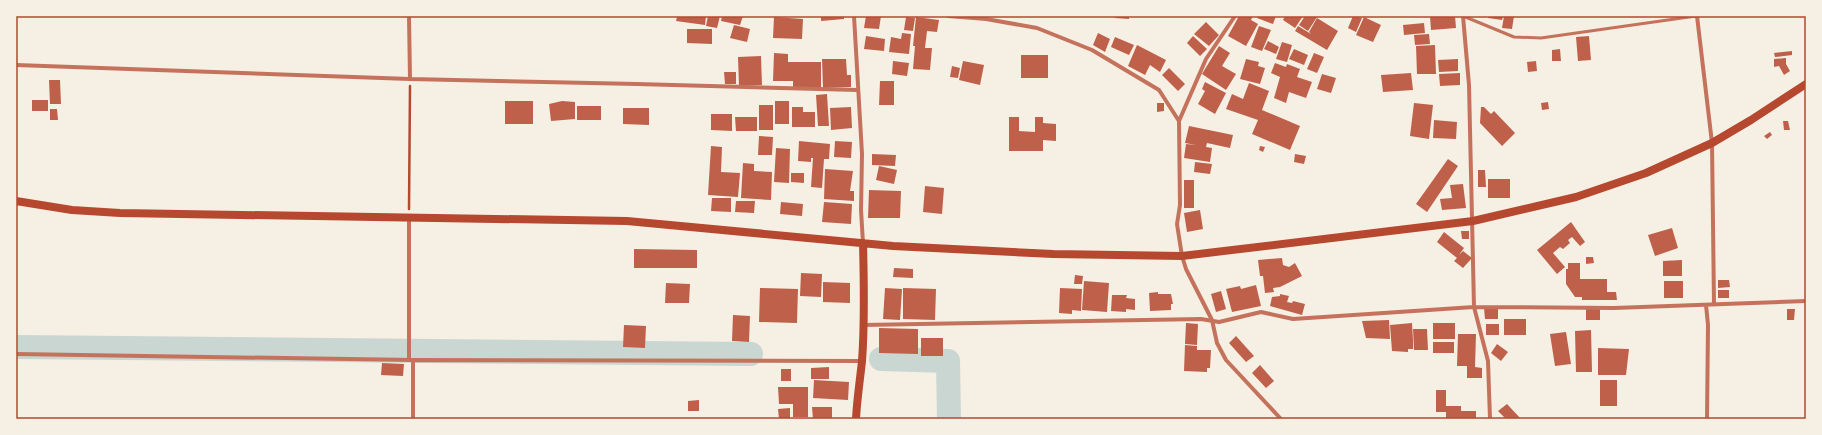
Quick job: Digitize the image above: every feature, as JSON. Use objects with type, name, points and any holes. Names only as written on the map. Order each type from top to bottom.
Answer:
[{"type":"main road","points":[[16,202],[72,210],[120,212],[627,221],[863,243],[1053,254],[1182,256],[1472,221],[1576,197],[1646,173],[1712,143],[1751,120],[1806,84]]},
{"type":"main road","points":[[856,419],[857,396],[862,361],[864,279],[863,243]]},
{"type":"street","points":[[409,16],[410,79]]},
{"type":"street","points":[[854,16],[857,90],[862,154],[861,210],[863,243]]},
{"type":"street","points":[[948,16],[986,19],[1037,28],[1092,50],[1159,90],[1180,121]]},
{"type":"street","points":[[1235,16],[1206,59],[1180,121],[1180,205],[1177,224],[1182,256],[1186,269],[1212,320],[1217,343],[1226,360],[1281,419]]},
{"type":"street","points":[[1463,16],[1469,85],[1474,307],[1488,360],[1490,419]]},
{"type":"street","points":[[1697,16],[1712,143],[1714,304]]},
{"type":"street","points":[[16,66],[410,79],[857,90]]},
{"type":"street","points":[[409,216],[409,349],[411,358],[413,419]]},
{"type":"street","points":[[862,325],[1201,319],[1224,321],[1261,312],[1292,319],[1474,307],[1614,308],[1806,301]]},
{"type":"street","points":[[1706,305],[1708,325],[1707,419]]},
{"type":"street","points":[[16,354],[862,361]]},
{"type":"lane","points":[[1463,16],[1514,37],[1541,38],[1697,16]]},
{"type":"path","points":[[409,216],[410,79]]},
{"type":"building","points":[[673,16],[706,16],[705,25],[676,21],[677,17]]},
{"type":"building","points":[[708,16],[720,16],[717,28],[706,26]]},
{"type":"building","points":[[722,16],[743,16],[740,25],[721,21]]},
{"type":"building","points":[[821,16],[844,16],[844,19],[821,21]]},
{"type":"building","points":[[866,16],[881,16],[879,29],[864,28]]},
{"type":"building","points":[[1115,16],[1129,16],[1129,19],[1115,18]]},
{"type":"building","points":[[1239,16],[1253,16],[1251,20],[1258,24],[1246,46],[1228,36]]},
{"type":"building","points":[[1257,16],[1276,16],[1273,24],[1257,18]]},
{"type":"building","points":[[1285,16],[1303,16],[1295,28],[1283,20]]},
{"type":"building","points":[[1305,16],[1317,17],[1308,31],[1299,25]]},
{"type":"building","points":[[1353,16],[1362,18],[1356,32],[1348,28]]},
{"type":"building","points":[[1430,16],[1455,16],[1456,28],[1431,30]]},
{"type":"building","points":[[1488,16],[1503,16],[1502,20],[1488,18]]},
{"type":"building","points":[[1504,16],[1514,16],[1512,29],[1502,28]]},
{"type":"building","points":[[774,17],[803,19],[802,39],[773,38]]},
{"type":"building","points":[[906,17],[915,18],[913,31],[904,30]]},
{"type":"building","points":[[916,17],[939,20],[937,32],[927,31],[925,48],[932,48],[930,70],[913,69],[915,46],[913,46]]},
{"type":"building","points":[[1364,17],[1381,25],[1373,42],[1356,35]]},
{"type":"building","points":[[1317,18],[1338,31],[1327,50],[1295,31],[1298,26],[1311,34],[1309,32]]},
{"type":"building","points":[[1206,22],[1219,35],[1209,46],[1194,34]]},
{"type":"building","points":[[1424,23],[1425,33],[1404,35],[1403,25]]},
{"type":"building","points":[[734,25],[750,29],[747,42],[730,38]]},
{"type":"building","points":[[1259,26],[1271,30],[1262,51],[1251,47]]},
{"type":"building","points":[[687,29],[712,29],[712,44],[687,43]]},
{"type":"building","points":[[902,33],[911,34],[909,54],[889,52],[891,37],[901,39]]},
{"type":"building","points":[[1098,33],[1110,39],[1105,52],[1093,45]]},
{"type":"building","points":[[1429,34],[1430,44],[1415,45],[1414,35]]},
{"type":"building","points":[[866,36],[885,39],[884,51],[864,49]]},
{"type":"building","points":[[1193,36],[1207,49],[1200,56],[1187,43]]},
{"type":"building","points":[[1589,36],[1591,60],[1578,61],[1576,37]]},
{"type":"building","points":[[1115,37],[1134,45],[1129,55],[1111,47]]},
{"type":"building","points":[[1268,41],[1279,47],[1276,54],[1264,49]]},
{"type":"building","points":[[1282,42],[1292,45],[1287,62],[1276,59]]},
{"type":"building","points":[[1137,45],[1166,60],[1160,72],[1150,65],[1145,75],[1128,66]]},
{"type":"building","points":[[1435,45],[1436,74],[1417,74],[1416,46]]},
{"type":"building","points":[[1219,46],[1230,53],[1222,66],[1236,74],[1226,90],[1202,74]]},
{"type":"building","points":[[1294,49],[1308,55],[1304,65],[1289,59]]},
{"type":"building","points":[[1560,49],[1561,61],[1552,61],[1552,50]]},
{"type":"building","points":[[1792,51],[1792,55],[1775,57],[1774,53]]},
{"type":"building","points":[[774,53],[788,54],[788,62],[821,62],[821,88],[793,88],[793,81],[773,81]]},
{"type":"building","points":[[1314,53],[1324,57],[1317,73],[1307,69]]},
{"type":"building","points":[[1021,55],[1048,55],[1048,78],[1021,78]]},
{"type":"building","points":[[761,56],[762,85],[739,86],[738,57]]},
{"type":"building","points":[[1786,58],[1786,64],[1790,71],[1784,75],[1779,66],[1774,67],[1774,59]]},
{"type":"building","points":[[822,59],[846,59],[847,75],[851,75],[851,87],[823,88]]},
{"type":"building","points":[[1246,59],[1259,62],[1258,66],[1265,68],[1260,84],[1240,79]]},
{"type":"building","points":[[1458,59],[1458,71],[1439,72],[1438,60]]},
{"type":"building","points":[[893,61],[909,63],[907,76],[892,74]]},
{"type":"building","points":[[963,61],[984,65],[980,85],[959,80]]},
{"type":"building","points":[[1536,61],[1537,71],[1528,72],[1527,62]]},
{"type":"building","points":[[1275,63],[1286,67],[1287,64],[1300,69],[1297,77],[1312,82],[1306,98],[1289,92],[1286,103],[1274,98],[1280,77],[1271,73]]},
{"type":"building","points":[[952,66],[960,68],[958,78],[950,77]]},
{"type":"building","points":[[1169,68],[1185,84],[1178,91],[1162,75]]},
{"type":"building","points":[[724,72],[736,72],[736,84],[725,84]]},
{"type":"building","points":[[1411,73],[1413,90],[1383,92],[1381,75]]},
{"type":"building","points":[[1460,73],[1460,85],[1440,86],[1439,74]]},
{"type":"building","points":[[1322,74],[1336,78],[1331,93],[1317,89]]},
{"type":"building","points":[[49,80],[60,80],[61,104],[50,104]]},
{"type":"building","points":[[880,81],[894,81],[894,105],[879,105]]},
{"type":"building","points":[[1205,82],[1226,93],[1215,114],[1198,104],[1205,91],[1202,89]]},
{"type":"building","points":[[1249,83],[1269,91],[1262,110],[1300,126],[1290,150],[1252,134],[1258,120],[1226,109],[1232,94],[1243,99]]},
{"type":"building","points":[[827,94],[829,126],[818,126],[816,95]]},
{"type":"building","points":[[32,100],[48,100],[48,111],[32,111]]},
{"type":"building","points":[[505,101],[533,101],[533,124],[505,124]]},
{"type":"building","points":[[562,101],[575,102],[575,119],[551,121],[549,104]]},
{"type":"building","points":[[775,101],[789,101],[789,124],[775,124]]},
{"type":"building","points":[[1548,102],[1549,109],[1542,110],[1541,103]]},
{"type":"building","points":[[1157,103],[1164,103],[1164,111],[1157,112]]},
{"type":"building","points":[[1414,103],[1433,105],[1429,139],[1410,136]]},
{"type":"building","points":[[759,105],[773,105],[773,130],[759,130]]},
{"type":"building","points":[[577,106],[601,106],[601,120],[577,120]]},
{"type":"building","points":[[792,107],[803,107],[803,112],[815,112],[815,127],[792,127]]},
{"type":"building","points":[[851,107],[852,128],[831,130],[830,108]]},
{"type":"building","points":[[1481,107],[1484,107],[1491,114],[1494,111],[1515,133],[1502,146],[1480,123]]},
{"type":"building","points":[[623,108],[649,108],[649,125],[623,124]]},
{"type":"building","points":[[50,109],[57,109],[58,120],[50,120]]},
{"type":"building","points":[[711,114],[732,114],[732,131],[711,130]]},
{"type":"building","points":[[735,117],[757,117],[757,131],[736,131]]},
{"type":"building","points":[[1009,117],[1019,117],[1019,131],[1035,132],[1035,117],[1043,117],[1043,123],[1056,124],[1056,141],[1043,140],[1043,151],[1009,151]]},
{"type":"building","points":[[1434,120],[1457,122],[1456,139],[1433,138]]},
{"type":"building","points":[[1783,121],[1788,121],[1790,130],[1784,130]]},
{"type":"building","points":[[1189,126],[1233,135],[1230,148],[1207,143],[1206,147],[1212,148],[1210,162],[1184,158],[1186,144],[1196,145],[1185,143]]},
{"type":"building","points":[[1770,132],[1772,135],[1767,139],[1764,136]]},
{"type":"building","points":[[759,136],[773,137],[772,155],[758,155]]},
{"type":"building","points":[[799,141],[830,144],[829,159],[824,159],[822,188],[811,187],[813,158],[811,158],[811,162],[798,161]]},
{"type":"building","points":[[835,141],[852,142],[851,158],[834,157]]},
{"type":"building","points":[[711,146],[722,147],[721,172],[740,173],[738,197],[708,195]]},
{"type":"building","points":[[1260,146],[1265,147],[1263,152],[1259,150]]},
{"type":"building","points":[[776,148],[790,149],[789,183],[774,182]]},
{"type":"building","points":[[872,154],[896,155],[895,166],[872,165]]},
{"type":"building","points":[[1295,154],[1306,156],[1304,164],[1294,162]]},
{"type":"building","points":[[1448,159],[1458,166],[1427,212],[1416,204]]},
{"type":"building","points":[[1195,162],[1212,164],[1210,174],[1194,172]]},
{"type":"building","points":[[743,163],[754,164],[754,171],[772,172],[771,200],[741,198]]},
{"type":"building","points":[[879,166],[897,170],[894,184],[876,180]]},
{"type":"building","points":[[825,169],[853,171],[850,191],[854,191],[854,201],[824,199]]},
{"type":"building","points":[[1478,170],[1485,170],[1486,187],[1478,187]]},
{"type":"building","points":[[791,173],[804,173],[804,183],[791,182]]},
{"type":"building","points":[[1488,179],[1510,179],[1510,198],[1488,198]]},
{"type":"building","points":[[1184,180],[1194,180],[1194,208],[1184,208]]},
{"type":"building","points":[[1463,184],[1466,208],[1442,210],[1440,199],[1452,198],[1450,185]]},
{"type":"building","points":[[925,186],[944,188],[942,214],[923,212]]},
{"type":"building","points":[[869,190],[901,191],[900,218],[868,218]]},
{"type":"building","points":[[712,198],[731,198],[731,212],[711,211]]},
{"type":"building","points":[[736,201],[755,201],[754,213],[735,212]]},
{"type":"building","points":[[781,202],[803,204],[802,216],[780,214]]},
{"type":"building","points":[[824,202],[852,204],[851,224],[822,222]]},
{"type":"building","points":[[1200,210],[1203,229],[1187,232],[1184,213]]},
{"type":"building","points":[[1571,222],[1585,242],[1580,246],[1572,237],[1568,240],[1570,243],[1563,249],[1560,247],[1553,253],[1565,267],[1557,274],[1537,250]]},
{"type":"building","points":[[1672,228],[1678,248],[1655,256],[1648,235]]},
{"type":"building","points":[[1461,231],[1469,231],[1469,239],[1462,239]]},
{"type":"building","points":[[1444,232],[1464,248],[1459,255],[1463,251],[1472,258],[1463,268],[1454,261],[1457,258],[1437,242]]},
{"type":"building","points":[[634,249],[697,250],[697,268],[634,268]]},
{"type":"building","points":[[1586,257],[1593,257],[1594,263],[1586,264]]},
{"type":"building","points":[[1282,258],[1283,265],[1289,267],[1295,263],[1302,276],[1280,287],[1273,288],[1274,292],[1265,293],[1263,276],[1260,276],[1258,260]]},
{"type":"building","points":[[1682,260],[1682,276],[1663,276],[1663,261]]},
{"type":"building","points":[[1568,263],[1580,263],[1580,279],[1607,279],[1607,292],[1616,292],[1617,300],[1582,300],[1582,297],[1575,297],[1566,284],[1566,269],[1568,269]]},
{"type":"building","points":[[894,268],[913,269],[913,278],[893,277]]},
{"type":"building","points":[[801,273],[822,274],[821,297],[800,296]]},
{"type":"building","points":[[1075,275],[1083,276],[1082,284],[1074,284]]},
{"type":"building","points":[[1718,280],[1729,280],[1730,287],[1718,288]]},
{"type":"building","points":[[1084,281],[1109,283],[1107,312],[1082,310]]},
{"type":"building","points":[[1664,281],[1683,281],[1683,298],[1664,298]]},
{"type":"building","points":[[823,282],[850,283],[850,303],[823,302]]},
{"type":"building","points":[[666,283],[690,284],[689,303],[665,303]]},
{"type":"building","points":[[1256,285],[1261,306],[1232,312],[1226,289],[1240,286],[1241,289]]},
{"type":"building","points":[[760,288],[798,289],[797,323],[759,322]]},
{"type":"building","points":[[885,288],[902,289],[900,320],[883,319]]},
{"type":"building","points":[[903,288],[936,289],[935,320],[903,319]]},
{"type":"building","points":[[1060,288],[1082,289],[1081,311],[1072,310],[1072,314],[1059,313]]},
{"type":"building","points":[[1718,290],[1729,290],[1729,298],[1718,298]]},
{"type":"building","points":[[1221,291],[1226,309],[1216,312],[1211,294]]},
{"type":"building","points":[[1158,292],[1158,294],[1171,294],[1173,304],[1171,304],[1171,310],[1150,311],[1149,293]]},
{"type":"building","points":[[1280,294],[1289,296],[1287,302],[1292,303],[1293,301],[1305,304],[1302,315],[1270,306],[1272,297],[1280,296]]},
{"type":"building","points":[[1112,295],[1127,295],[1126,298],[1135,299],[1135,310],[1126,309],[1126,312],[1111,311]]},
{"type":"building","points":[[1484,308],[1498,308],[1498,319],[1485,319]]},
{"type":"building","points":[[1586,309],[1600,309],[1600,320],[1586,320]]},
{"type":"building","points":[[1787,309],[1795,309],[1794,320],[1787,320]]},
{"type":"building","points":[[733,315],[750,316],[749,342],[732,341]]},
{"type":"building","points":[[1504,319],[1526,319],[1526,335],[1504,335]]},
{"type":"building","points":[[1389,320],[1390,339],[1366,338],[1362,321]]},
{"type":"building","points":[[1186,323],[1198,324],[1197,345],[1185,344]]},
{"type":"building","points":[[1412,323],[1413,349],[1408,349],[1408,352],[1392,351],[1390,325]]},
{"type":"building","points":[[1433,323],[1455,323],[1455,339],[1433,339]]},
{"type":"building","points":[[1486,324],[1499,324],[1499,335],[1486,335]]},
{"type":"building","points":[[624,325],[646,326],[645,348],[623,347]]},
{"type":"building","points":[[879,328],[918,329],[918,354],[879,353]]},
{"type":"building","points":[[1413,329],[1427,329],[1428,350],[1414,350]]},
{"type":"building","points":[[1591,330],[1592,372],[1576,372],[1575,331]]},
{"type":"building","points":[[1566,332],[1571,364],[1555,366],[1550,334]]},
{"type":"building","points":[[1458,334],[1476,334],[1475,367],[1482,368],[1482,378],[1467,378],[1467,366],[1457,366]]},
{"type":"building","points":[[1236,336],[1254,356],[1246,362],[1229,343]]},
{"type":"building","points":[[921,338],[943,338],[943,356],[921,356]]},
{"type":"building","points":[[1433,342],[1454,342],[1454,353],[1433,353]]},
{"type":"building","points":[[1497,344],[1508,352],[1501,361],[1491,353]]},
{"type":"building","points":[[1185,345],[1197,346],[1197,350],[1211,350],[1210,368],[1207,368],[1207,372],[1184,371]]},
{"type":"building","points":[[1598,348],[1629,349],[1626,375],[1598,375]]},
{"type":"building","points":[[382,363],[404,364],[403,376],[381,375]]},
{"type":"building","points":[[1260,365],[1274,381],[1266,388],[1252,373]]},
{"type":"building","points":[[829,367],[829,379],[811,379],[811,368]]},
{"type":"building","points":[[781,369],[791,369],[791,381],[781,381]]},
{"type":"building","points":[[814,380],[849,382],[848,400],[813,398]]},
{"type":"building","points":[[1600,380],[1617,380],[1617,406],[1600,406]]},
{"type":"building","points":[[778,387],[808,387],[808,417],[793,417],[793,404],[779,404]]},
{"type":"building","points":[[1436,390],[1446,390],[1446,412],[1436,412]]},
{"type":"building","points":[[699,400],[699,411],[688,411],[688,401]]},
{"type":"building","points":[[1507,404],[1521,419],[1506,419],[1498,411]]},
{"type":"building","points":[[1446,406],[1461,406],[1461,411],[1476,411],[1476,419],[1446,419]]},
{"type":"building","points":[[812,407],[832,407],[832,419],[813,419]]},
{"type":"building","points":[[790,408],[790,419],[779,419],[778,409]]},
{"type":"waterway","points":[[16,347],[751,354]]},
{"type":"waterway","points":[[881,359],[948,361],[949,419]]}]
